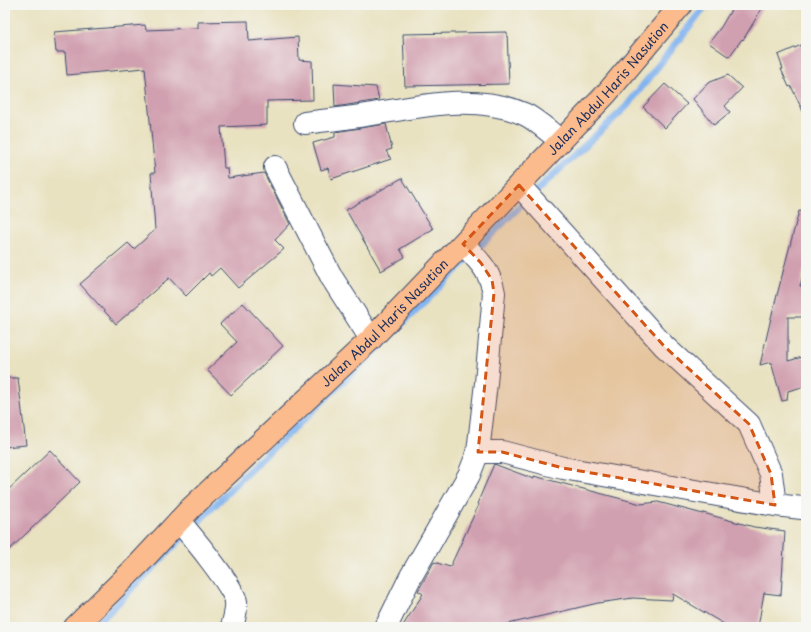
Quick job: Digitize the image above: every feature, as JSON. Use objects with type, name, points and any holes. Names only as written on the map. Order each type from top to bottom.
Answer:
[{"type":"highway","name":"Jalan Abdul Haris Nasution","points":[[75,627],[138,565],[179,521],[371,339],[606,94],[681,5]]},
{"type":"street","points":[[306,123],[350,118],[416,107],[460,103],[492,104],[526,114],[561,141]]},
{"type":"street","points":[[274,167],[332,278],[371,339]]},
{"type":"street","points":[[519,185],[664,346],[749,424],[771,474],[775,505]]},
{"type":"street","points":[[386,627],[410,578],[470,475],[478,452],[494,293],[492,280],[481,263],[463,244]]},
{"type":"street","points":[[478,452],[502,452],[564,468],[775,505],[802,508]]},
{"type":"street","points":[[179,521],[235,597],[236,602],[232,627]]},
{"type":"highlighted area","points":[[519,185],[664,346],[749,424],[771,474],[775,505],[563,468],[502,452],[478,452],[494,293],[492,280],[481,263],[463,244]]},
{"type":"building","points":[[734,5],[764,5],[743,40],[742,39],[729,57],[709,43],[721,27]]},
{"type":"building","points":[[248,21],[249,41],[298,37],[299,60],[312,61],[313,100],[267,101],[267,125],[221,127],[224,168],[227,168],[228,178],[264,173],[290,224],[275,240],[284,249],[238,288],[220,268],[211,276],[209,273],[186,296],[169,278],[116,324],[80,284],[128,243],[134,249],[155,230],[151,173],[155,173],[145,68],[67,75],[65,52],[56,52],[54,32],[145,25],[146,30],[198,28],[198,22]]},
{"type":"building","points":[[507,32],[509,84],[405,86],[403,34]]},
{"type":"building","points":[[806,43],[806,118],[781,69],[783,69],[778,55]]},
{"type":"building","points":[[728,75],[742,88],[725,106],[730,112],[714,125],[693,99],[708,83]]},
{"type":"building","points":[[334,84],[376,87],[379,100],[335,107]]},
{"type":"building","points":[[665,84],[687,104],[665,128],[643,107]]},
{"type":"building","points":[[386,124],[392,149],[386,151],[391,159],[331,179],[328,168],[321,170],[313,143],[335,137],[335,132]]},
{"type":"building","points":[[402,178],[433,229],[400,249],[405,257],[381,271],[346,210]]},
{"type":"building","points":[[799,211],[806,212],[806,263],[800,286],[806,287],[806,317],[788,317],[788,361],[806,356],[806,386],[788,391],[787,400],[782,401],[771,362],[760,365]]},
{"type":"building","points":[[243,303],[283,346],[231,395],[207,370],[237,342],[220,324]]},
{"type":"building","points":[[5,378],[18,378],[26,445],[5,447]]},
{"type":"building","points":[[50,450],[80,482],[5,554],[5,493]]},
{"type":"building","points":[[494,464],[534,479],[534,476],[641,504],[658,502],[754,527],[785,531],[781,595],[764,593],[758,627],[729,627],[673,594],[672,600],[633,598],[598,603],[495,627],[402,627],[423,594],[418,591],[434,562],[450,567],[479,504],[477,504]]},
{"type":"waterway","points":[[531,196],[626,107],[706,5]]},
{"type":"waterway","points":[[474,252],[527,199]]},
{"type":"waterway","points":[[190,530],[258,462],[360,366],[470,256]]},
{"type":"waterway","points":[[94,627],[187,533]]}]
